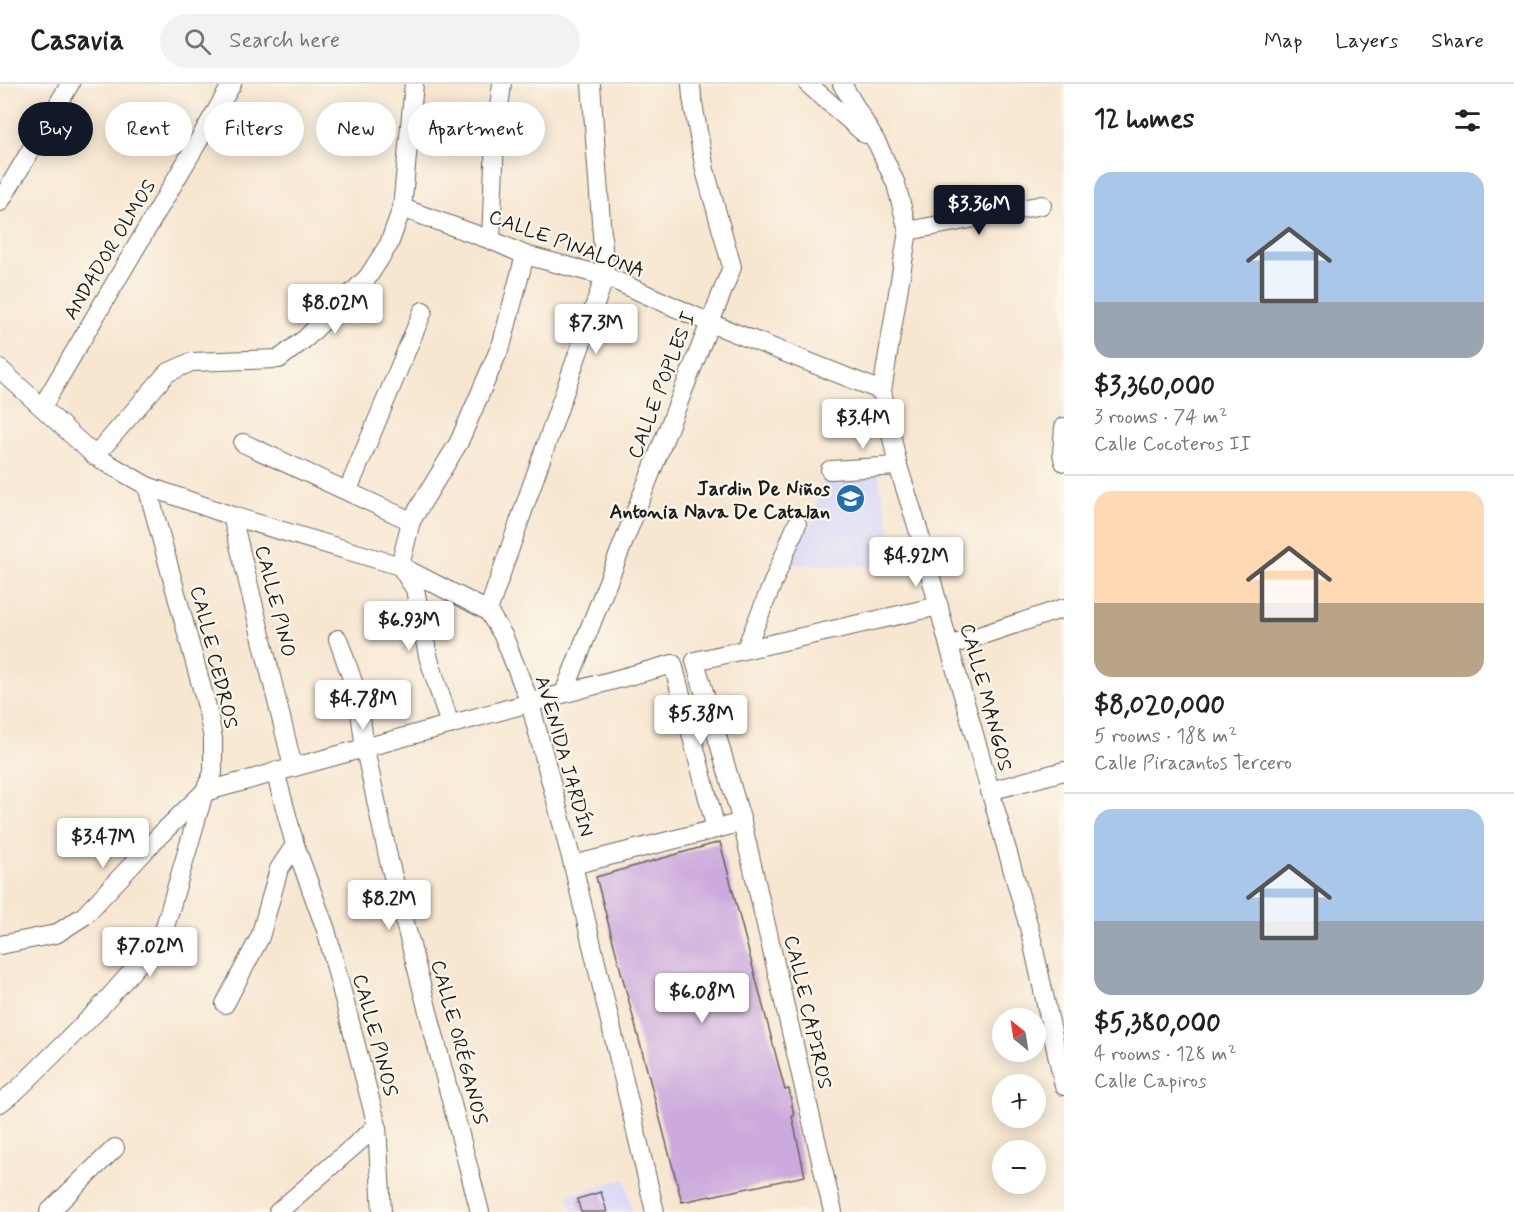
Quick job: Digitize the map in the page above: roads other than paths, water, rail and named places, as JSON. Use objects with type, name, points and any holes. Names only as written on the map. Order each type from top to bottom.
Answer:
[{"type":"street","points":[[0,202],[69,84]]},
{"type":"street","name":"ANDADOR OLMOS","points":[[42,407],[232,84]]},
{"type":"street","points":[[95,456],[167,373],[191,362],[279,359],[306,338],[368,277],[389,244],[402,208],[414,84]]},
{"type":"street","points":[[491,240],[495,139],[502,84]]},
{"type":"street","points":[[0,369],[95,456],[147,486],[232,516],[400,566],[488,611],[605,276],[591,84]]},
{"type":"street","name":"CALLE POPLES I","points":[[564,693],[732,267],[705,170],[691,84]]},
{"type":"street","points":[[808,84],[878,145]]},
{"type":"street","name":"CALLE MANGOS","points":[[842,84],[878,145],[896,184],[908,231],[882,391],[898,466],[919,532],[1030,931],[1064,1086]]},
{"type":"street","points":[[908,231],[1042,206]]},
{"type":"street","name":"CALLE PINALONA","points":[[402,208],[491,240],[525,255],[605,276],[710,323],[882,391]]},
{"type":"street","points":[[450,725],[428,656],[415,590],[400,566],[411,521],[459,442],[497,353],[525,255]]},
{"type":"street","points":[[348,490],[423,311]]},
{"type":"street","points":[[1064,427],[1062,453],[1064,462]]},
{"type":"street","points":[[243,443],[411,521]]},
{"type":"street","points":[[830,470],[898,466]]},
{"type":"street","name":"CALLE CEDROS","points":[[0,945],[56,934],[84,916],[204,792],[213,773],[213,739],[207,707],[147,486]]},
{"type":"street","name":"CALLE PINO","points":[[232,516],[293,767]]},
{"type":"street","points":[[746,648],[797,524]]},
{"type":"street","points":[[746,648],[939,606]]},
{"type":"street","points":[[949,646],[1064,608]]},
{"type":"street","name":"AVENIDA JARDÍN","points":[[488,611],[504,637],[530,703],[573,866],[655,1212]]},
{"type":"street","name":"CALLE ORÉGANOS","points":[[338,639],[358,696],[364,749],[389,861],[480,1212]]},
{"type":"street","name":"CALLE CAPIROS","points":[[746,648],[695,661],[742,822],[833,1212]]},
{"type":"street","points":[[0,1103],[17,1090],[98,1010],[162,937],[204,792],[673,664],[716,829]]},
{"type":"street","name":"CALLE PINOS","points":[[275,771],[296,845],[326,930],[377,1126],[382,1212]]},
{"type":"street","points":[[990,791],[1064,771]]},
{"type":"street","points":[[573,866],[742,822]]},
{"type":"street","points":[[225,1004],[260,937],[279,869],[296,845]]},
{"type":"street","points":[[278,1212],[377,1126]]},
{"type":"street","points":[[50,1212],[115,1148]]},
{"type":"place","name":"Jardin De Niños Antonia Nava De Catalan","points":[[851,499]]}]
